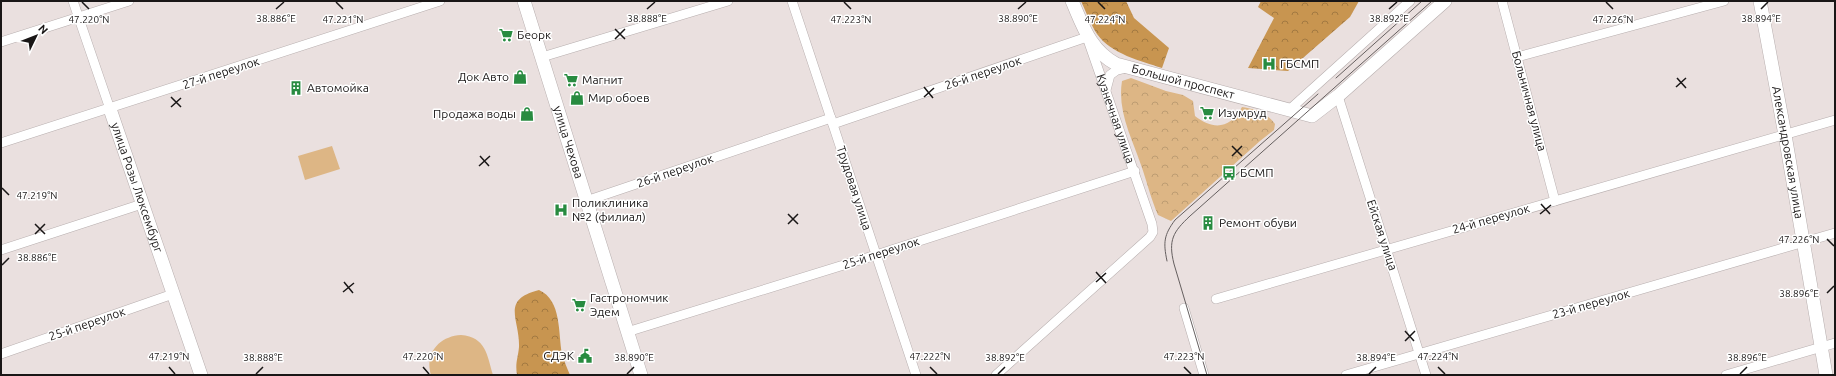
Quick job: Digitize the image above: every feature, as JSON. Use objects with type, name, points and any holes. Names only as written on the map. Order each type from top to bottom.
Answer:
[{"type":"main road","name":"улица Чехова","points":[[524,1],[641,375]]},
{"type":"main road","name":"Кузнечная улица","points":[[1072,1],[1087,37]]},
{"type":"main road","name":"Большой проспект","points":[[1087,37],[1106,59],[1126,68],[1312,116],[1338,96],[1445,1]]},
{"type":"main road","name":"Александровская улица","points":[[1760,1],[1804,242],[1826,375]]},
{"type":"main road","name":"улица Розы Люксембург","points":[[110,109],[201,375]]},
{"type":"street","name":"улица Розы Люксембург","points":[[73,1],[77,17],[110,109]]},
{"type":"street","points":[[1,42],[130,1]]},
{"type":"street","name":"27-й переулок","points":[[1,143],[440,1]]},
{"type":"street","points":[[542,57],[727,1]]},
{"type":"street","name":"Трудовая улица","points":[[792,1],[916,375]]},
{"type":"street","points":[[1289,110],[1410,1]]},
{"type":"street","name":"Больничная улица","points":[[1502,1],[1555,201]]},
{"type":"street","points":[[1517,57],[1724,1]]},
{"type":"street","name":"26-й переулок","points":[[586,201],[1087,37]]},
{"type":"street","name":"Кузнечная улица","points":[[996,375],[1150,237],[1153,232],[1152,224],[1135,171],[1105,92],[1087,37]]},
{"type":"street","points":[[1105,92],[1110,74],[1117,70],[1126,68]]},
{"type":"street","name":"Ейская улица","points":[[1338,96],[1426,375]]},
{"type":"street","name":"24-й переулок","points":[[1216,299],[1835,120]]},
{"type":"street","name":"25-й переулок","points":[[627,332],[876,255],[1135,171]]},
{"type":"street","points":[[1,250],[142,204]]},
{"type":"street","name":"23-й переулок","points":[[1346,375],[1835,233]]},
{"type":"street","name":"25-й переулок","points":[[1,354],[173,294]]},
{"type":"street","points":[[1184,308],[1204,375]]},
{"type":"street","points":[[1726,375],[1835,343]]},
{"type":"green space","points":[[1081,1],[1126,1],[1134,18],[1169,48],[1162,68],[1127,56],[1110,47],[1097,34]]},
{"type":"green space","points":[[1261,1],[1359,1],[1350,17],[1288,71],[1248,68],[1274,18],[1258,7]]},
{"type":"green space","points":[[1131,78],[1166,91],[1183,95],[1193,101],[1195,116],[1209,124],[1222,125],[1227,123],[1238,114],[1242,107],[1256,110],[1265,114],[1275,124],[1274,130],[1171,221],[1158,215],[1123,114],[1121,92],[1122,81]]},
{"type":"green space","points":[[332,146],[340,169],[305,180],[298,156]]},
{"type":"green space","points":[[539,290],[552,301],[555,309],[558,318],[562,354],[570,375],[517,375],[516,364],[519,337],[515,319],[516,305],[520,299],[527,294]]},
{"type":"green space","points":[[461,335],[469,336],[481,343],[487,354],[493,375],[431,375],[429,367],[430,360],[436,347],[440,342],[446,339]]},
{"type":"tram line","points":[[1336,78],[1422,1]]},
{"type":"tram line","points":[[1207,375],[1172,256],[1173,237],[1179,227],[1432,1]]},
{"type":"tram line","points":[[1167,261],[1165,239],[1175,220],[1318,94]]},
{"type":"place","name":"Беорк","points":[[506,35]]},
{"type":"place","name":"ГБСМП","points":[[1269,64]]},
{"type":"place","name":"Док Авто","points":[[520,77]]},
{"type":"place","name":"Магнит","points":[[571,80]]},
{"type":"place","name":"Автомойка","points":[[296,88]]},
{"type":"place","name":"Мир обоев","points":[[577,98]]},
{"type":"place","name":"Изумруд","points":[[1207,113]]},
{"type":"place","name":"Продажа воды","points":[[527,114]]},
{"type":"place","name":"БСМП","points":[[1229,173]]},
{"type":"place","name":"Поликлиника №2 (филиал)","points":[[561,210]]},
{"type":"place","name":"Ремонт обуви","points":[[1208,223]]},
{"type":"place","name":"Гастрономчик Эдем","points":[[579,305]]},
{"type":"place","name":"СДЭК","points":[[585,356]]}]
